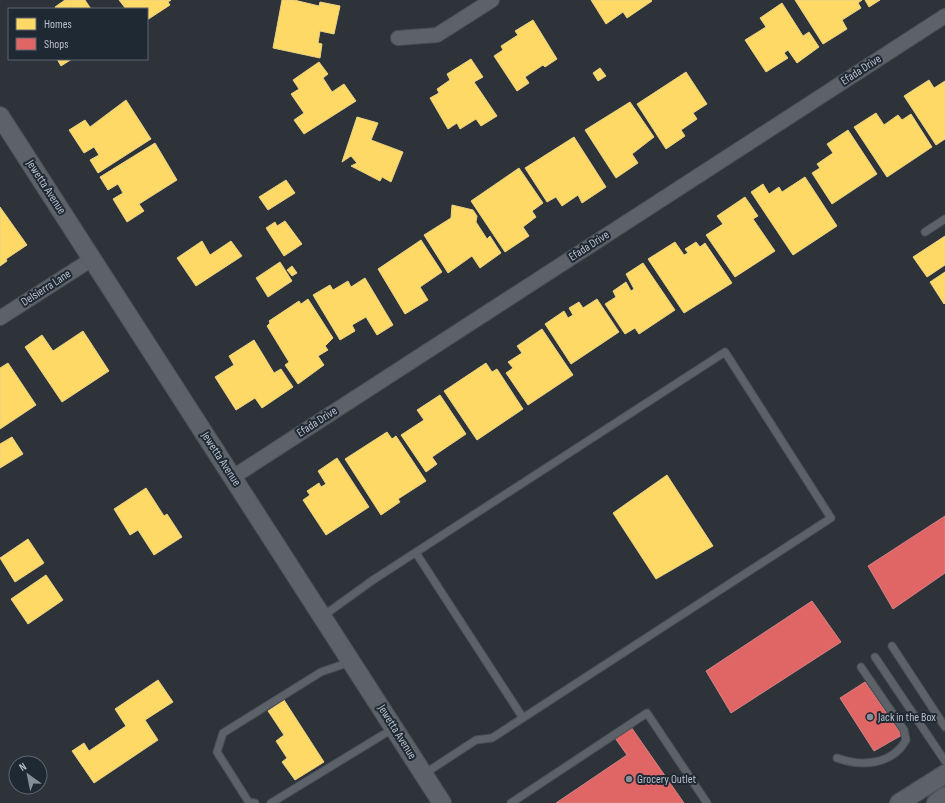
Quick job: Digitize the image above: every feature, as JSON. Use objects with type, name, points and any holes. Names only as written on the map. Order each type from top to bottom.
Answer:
[{"type":"street","points":[[398,38],[437,35],[492,0]]},
{"type":"street","name":"Efada Drive","points":[[233,477],[945,16]]},
{"type":"street","name":"Jewetta Avenue","points":[[0,116],[442,803]]},
{"type":"street","name":"Delsierra Lane","points":[[0,318],[92,258]]},
{"type":"street","points":[[899,803],[945,774]]},
{"type":"street","points":[[936,803],[945,796]]},
{"type":"lane","points":[[925,232],[945,219]]},
{"type":"lane","points":[[323,616],[416,553],[725,352],[831,518],[492,738],[476,740],[424,774]]},
{"type":"lane","points":[[416,553],[523,718]]},
{"type":"lane","points":[[892,646],[945,727]]},
{"type":"lane","points":[[875,657],[945,761]]},
{"type":"lane","points":[[255,803],[248,801],[217,752],[223,733],[321,672],[352,661]]},
{"type":"lane","points":[[837,758],[850,763],[880,761],[892,756],[901,749],[906,740],[904,730],[861,667]]},
{"type":"lane","points":[[512,803],[648,713],[707,803]]},
{"type":"lane","points":[[271,803],[394,728]]},
{"type":"building: Homes","points":[[65,0],[85,0],[90,8],[56,8]]},
{"type":"building: Homes","points":[[119,0],[171,0],[168,2],[170,5],[148,19],[148,8],[125,8]]},
{"type":"building: Homes","points":[[282,0],[294,0],[319,6],[320,2],[340,6],[334,34],[320,31],[318,43],[322,44],[320,58],[273,48]]},
{"type":"building: Homes","points":[[591,0],[652,1],[627,18],[623,12],[606,24]]},
{"type":"building: Homes","points":[[795,0],[862,0],[858,3],[861,8],[842,20],[847,29],[823,44]]},
{"type":"building: Homes","points":[[865,0],[880,0],[869,7]]},
{"type":"building: Homes","points":[[782,3],[803,36],[809,32],[819,47],[797,63],[788,50],[784,53],[788,58],[766,72],[745,40],[766,27],[760,18]]},
{"type":"building: Homes","points":[[533,20],[557,59],[545,67],[543,65],[525,77],[529,83],[517,91],[494,56],[503,50],[501,46],[518,35],[515,31]]},
{"type":"building: Homes","points":[[471,59],[483,77],[474,82],[497,116],[481,126],[476,119],[460,129],[457,123],[448,129],[430,98],[439,93],[437,89],[450,80],[447,74]]},
{"type":"building: Homes","points":[[58,60],[70,60],[61,66]]},
{"type":"building: Homes","points":[[319,62],[328,74],[323,78],[332,92],[344,84],[356,101],[304,134],[294,120],[304,113],[291,94],[299,89],[293,80]]},
{"type":"building: Homes","points":[[600,68],[606,76],[598,81],[593,73]]},
{"type":"building: Homes","points":[[686,72],[707,104],[693,113],[697,119],[681,130],[685,136],[666,149],[637,104]]},
{"type":"building: Homes","points":[[929,80],[934,88],[945,81],[945,139],[936,145],[904,96]]},
{"type":"building: Homes","points":[[126,100],[151,139],[98,173],[90,160],[99,155],[94,147],[84,153],[69,130],[85,120],[90,127]]},
{"type":"building: Homes","points":[[630,102],[654,137],[632,154],[638,163],[616,178],[585,130]]},
{"type":"building: Homes","points":[[876,113],[884,125],[898,115],[902,120],[911,114],[932,147],[887,177],[854,127]]},
{"type":"building: Homes","points":[[357,117],[378,123],[371,140],[403,152],[391,182],[382,177],[380,181],[351,166],[357,163],[351,156],[342,162]]},
{"type":"building: Homes","points":[[848,130],[877,174],[832,204],[812,173],[820,168],[817,164],[833,153],[827,144]]},
{"type":"building: Homes","points":[[574,137],[606,187],[582,203],[578,195],[562,206],[556,197],[547,202],[525,168]]},
{"type":"building: Homes","points":[[155,143],[177,180],[139,204],[144,211],[127,222],[113,199],[123,193],[118,184],[108,190],[100,177]]},
{"type":"building: Homes","points":[[519,168],[543,203],[532,211],[536,217],[523,227],[529,236],[505,252],[471,201]]},
{"type":"building: Homes","points":[[805,177],[837,226],[793,255],[751,192],[763,184],[769,194],[779,187],[782,192]]},
{"type":"building: Homes","points":[[286,180],[295,193],[268,210],[259,197]]},
{"type":"building: Homes","points":[[745,197],[758,216],[753,219],[775,251],[735,277],[706,235],[723,224],[717,216]]},
{"type":"building: Homes","points":[[452,205],[473,210],[477,216],[476,222],[487,239],[490,236],[501,253],[480,268],[472,256],[448,273],[424,235],[451,218]]},
{"type":"building: Homes","points":[[0,207],[27,245],[6,259],[7,261],[0,266]]},
{"type":"building: Homes","points":[[285,221],[302,244],[284,256],[266,228],[275,222],[277,226]]},
{"type":"building: Homes","points":[[945,236],[945,265],[927,277],[913,257]]},
{"type":"building: Homes","points":[[421,240],[442,272],[420,287],[428,300],[405,314],[378,269]]},
{"type":"building: Homes","points":[[202,241],[210,255],[231,241],[242,256],[196,286],[177,258]]},
{"type":"building: Homes","points":[[675,242],[684,255],[688,253],[685,249],[696,242],[700,247],[705,243],[732,283],[684,313],[648,259]]},
{"type":"building: Homes","points":[[280,262],[292,281],[268,297],[256,278]]},
{"type":"building: Homes","points":[[643,263],[675,310],[639,334],[635,328],[625,334],[605,304],[616,297],[613,291],[626,282],[631,291],[634,289],[626,274]]},
{"type":"building: Homes","points":[[292,266],[297,273],[292,276],[287,270]]},
{"type":"building: Homes","points":[[945,272],[945,303],[944,304],[930,282]]},
{"type":"building: Homes","points":[[365,278],[393,325],[377,335],[366,317],[352,325],[355,331],[340,340],[313,295],[330,285],[333,290],[348,281],[351,287]]},
{"type":"building: Homes","points":[[308,299],[333,338],[325,346],[328,350],[318,356],[324,365],[298,384],[285,365],[289,362],[267,326],[270,323],[269,321],[299,301],[301,304]]},
{"type":"building: Homes","points":[[597,299],[619,332],[571,364],[545,324],[564,311],[568,318],[573,315],[569,308],[579,302],[583,308]]},
{"type":"building: Homes","points":[[542,329],[573,375],[528,405],[506,373],[513,368],[508,362],[522,353],[517,346]]},
{"type":"building: Homes","points":[[83,331],[109,371],[62,402],[25,347],[42,335],[53,351]]},
{"type":"building: Homes","points":[[254,340],[274,373],[281,369],[293,387],[262,408],[255,398],[236,410],[215,377],[234,365],[229,356]]},
{"type":"building: Homes","points":[[8,363],[36,405],[0,429],[0,368]]},
{"type":"building: Homes","points":[[486,363],[492,372],[497,369],[523,409],[477,440],[444,391]]},
{"type":"building: Homes","points":[[440,395],[466,434],[432,457],[437,464],[426,472],[401,435],[424,420],[417,410]]},
{"type":"building: Homes","points":[[387,432],[392,439],[396,436],[426,481],[398,499],[400,502],[381,515],[345,459]]},
{"type":"building: Homes","points":[[12,437],[23,454],[0,468],[0,444]]},
{"type":"building: Homes","points":[[337,458],[369,507],[326,535],[303,500],[310,495],[307,491],[319,483],[321,487],[326,484],[318,471]]},
{"type":"building: Homes","points":[[667,475],[713,546],[656,579],[613,513]]},
{"type":"building: Homes","points":[[146,488],[164,516],[167,514],[182,537],[154,555],[138,530],[130,535],[114,509]]},
{"type":"building: Homes","points":[[28,539],[44,563],[15,582],[0,558]]},
{"type":"building: Homes","points":[[46,575],[63,600],[28,624],[11,599]]},
{"type":"building: Homes","points":[[158,680],[173,702],[145,720],[158,740],[94,783],[72,751],[84,743],[89,751],[126,726],[115,709]]},
{"type":"building: Homes","points":[[284,700],[324,762],[295,780],[282,762],[287,758],[276,741],[284,735],[268,711]]},
{"type":"building: Shops","points":[[945,516],[945,573],[893,609],[868,566]]},
{"type":"building: Shops","points":[[812,601],[841,642],[731,713],[706,671]]},
{"type":"building: Shops","name":"Jack in the Box","points":[[865,682],[902,735],[874,751],[840,698]]},
{"type":"building: Shops","name":"Grocery Outlet","points":[[631,727],[684,803],[556,803],[627,755],[615,738]]},
{"type":"place","name":"Jack in the Box","points":[[870,717]]},
{"type":"place","name":"Grocery Outlet","points":[[629,779]]}]
